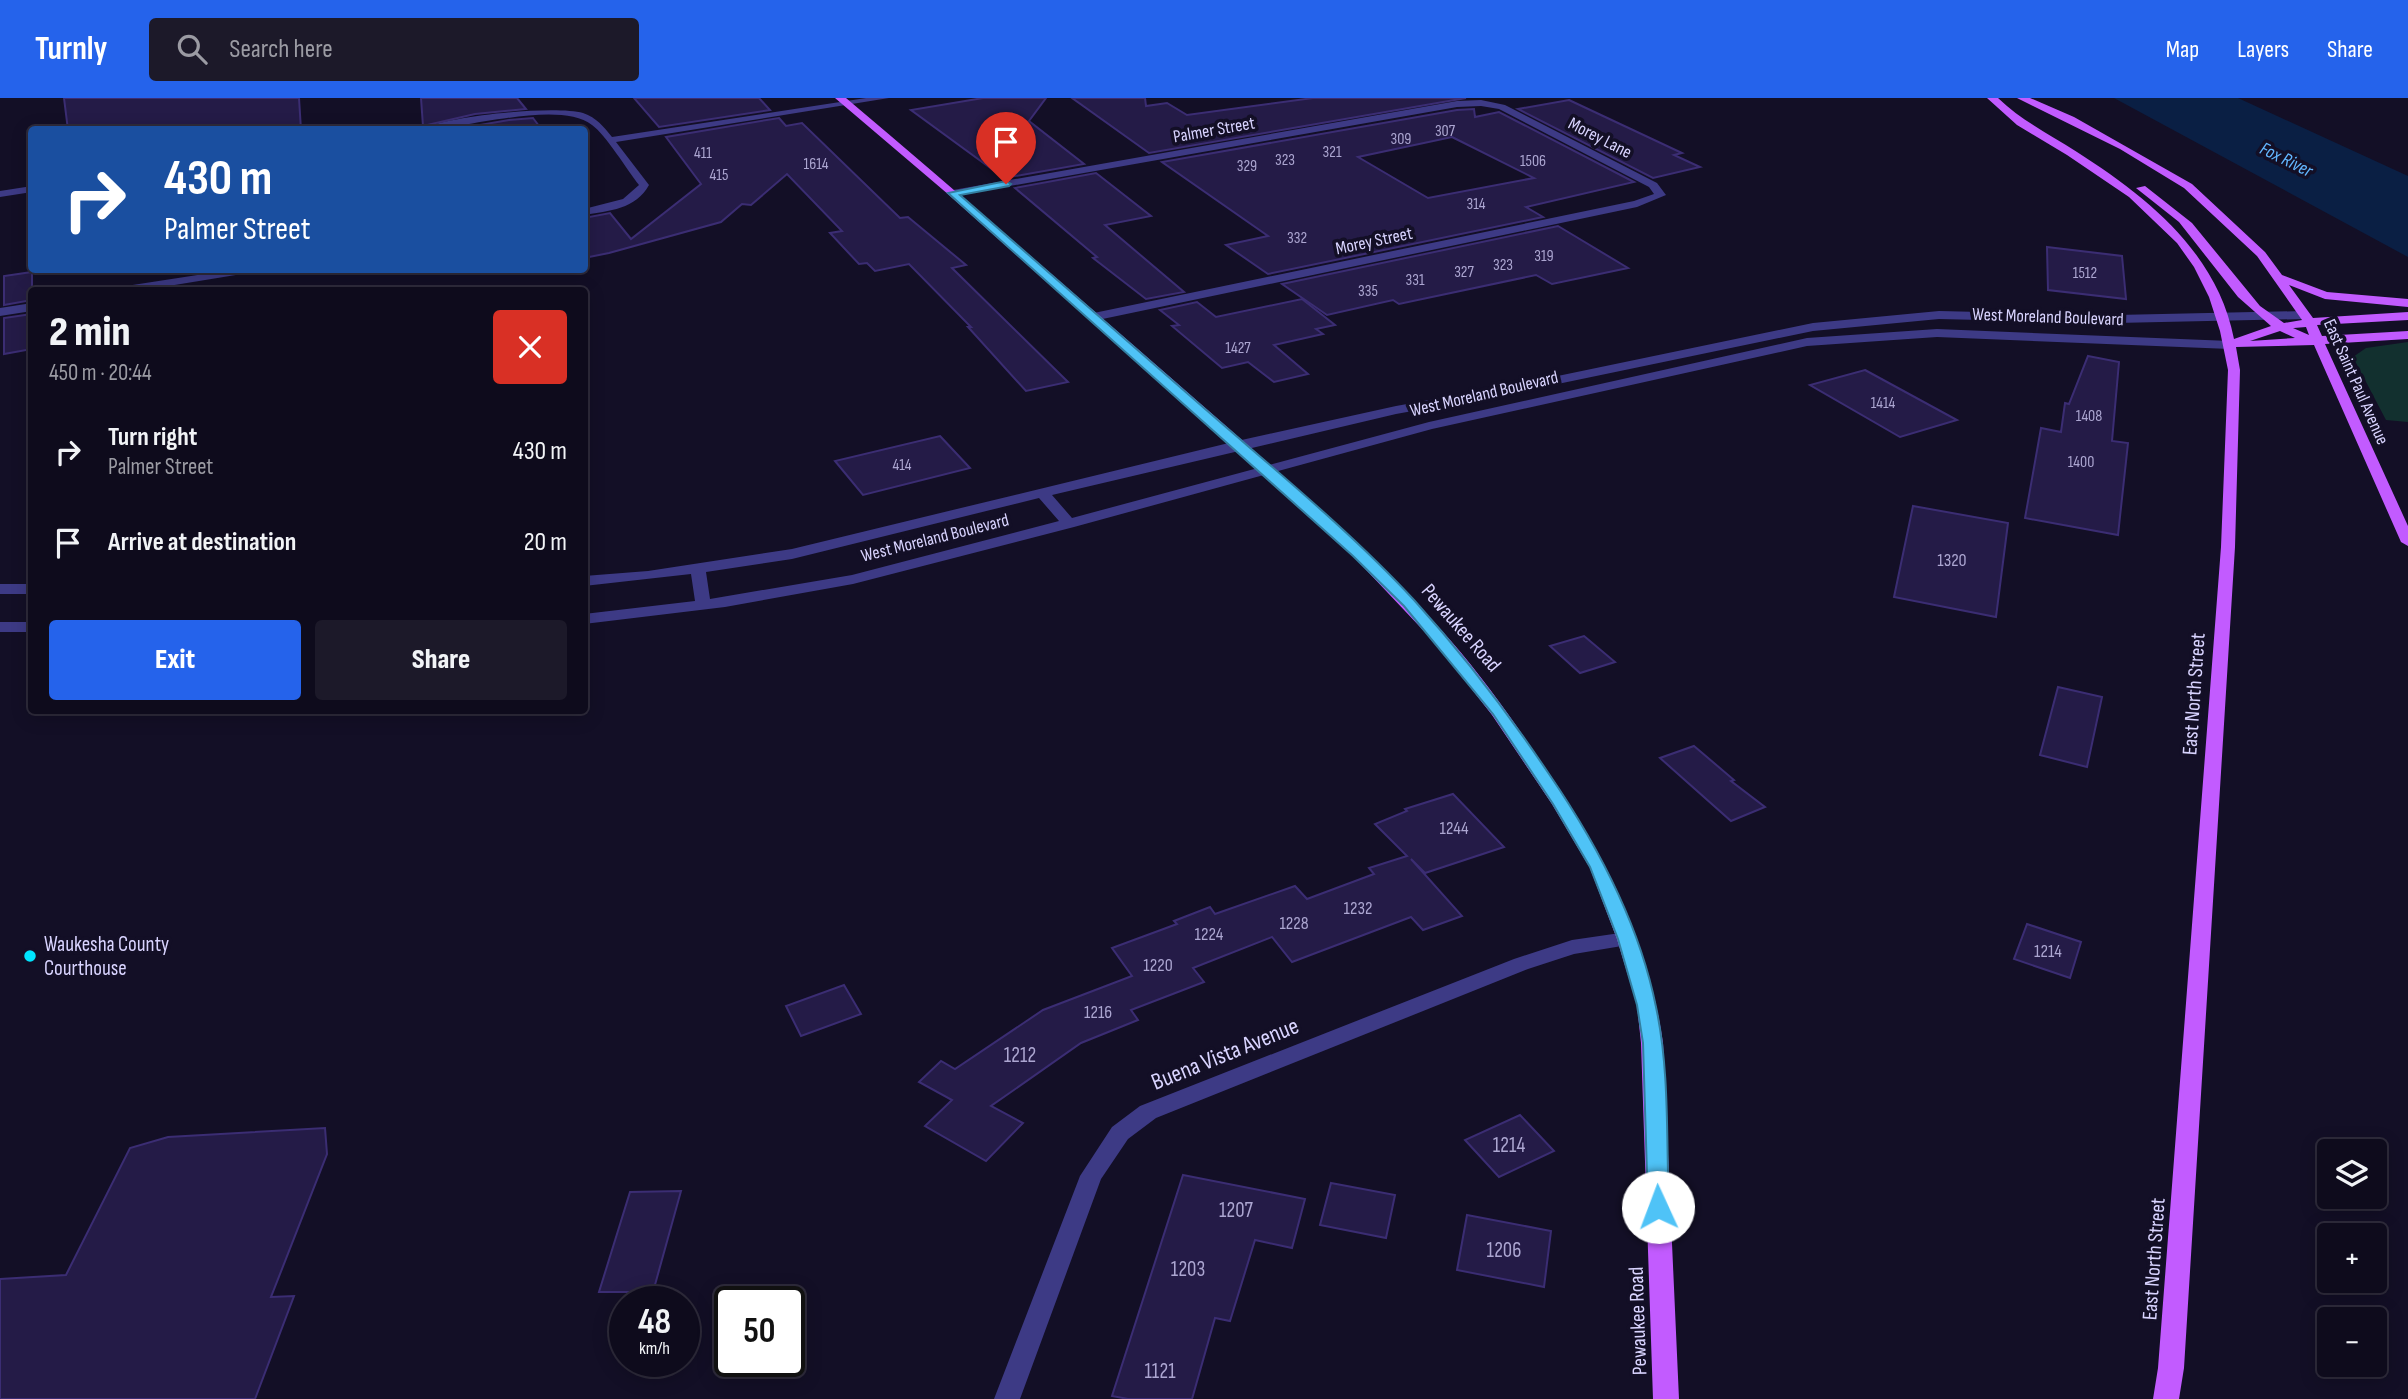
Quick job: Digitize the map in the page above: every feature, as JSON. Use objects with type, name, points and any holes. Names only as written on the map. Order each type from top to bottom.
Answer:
[{"type":"main road","name":"East North Street","points":[[1992,98],[2020,123],[2121,186],[2157,216],[2204,273],[2217,297],[2234,370],[2228,547],[2171,1368],[2166,1399]]},
{"type":"main road","points":[[2022,98],[2071,119],[2124,147],[2188,186],[2245,237],[2277,275],[2307,319]]},
{"type":"main road","name":"Pewaukee Road","points":[[843,101],[953,193],[1358,553],[1409,603],[1499,712],[1561,804],[1599,867],[1627,939],[1647,1005],[1652,1043],[1666,1399]]},
{"type":"main road","points":[[2090,165],[2143,189],[2187,224],[2261,316],[2278,327],[2316,342]]},
{"type":"main road","points":[[2277,275],[2308,291],[2325,295],[2408,305]]},
{"type":"main road","points":[[2230,345],[2248,335],[2307,319],[2408,305]]},
{"type":"main road","points":[[2307,319],[2408,316]]},
{"type":"main road","name":"East Saint Paul Avenue","points":[[2307,319],[2408,542]]},
{"type":"main road","name":"West Moreland Boulevard","points":[[2230,345],[2408,335]]},
{"type":"street","points":[[610,140],[843,101],[884,98]]},
{"type":"street","name":"Palmer Street","points":[[953,193],[1444,107],[1481,103]]},
{"type":"street","name":"Morey Lane","points":[[1481,103],[1502,107],[1653,185],[1661,195]]},
{"type":"street","points":[[454,126],[557,112],[588,117],[610,140],[644,185],[642,191],[624,203],[588,211]]},
{"type":"street","points":[[0,194],[28,190]]},
{"type":"street","name":"Morey Street","points":[[1093,317],[1637,204],[1661,195]]},
{"type":"street","points":[[144,287],[230,273]]},
{"type":"street","points":[[0,312],[28,308]]},
{"type":"street","name":"West Moreland Boulevard","points":[[588,582],[698,569],[792,554],[1237,445],[1774,333],[1895,317],[1990,314],[2116,319],[2261,316],[2307,319]]},
{"type":"street","name":"West Moreland Boulevard","points":[[588,619],[703,605],[853,579],[1069,524],[1442,423],[1807,342],[1937,332],[2230,345]]},
{"type":"street","points":[[1044,494],[1069,524]]},
{"type":"street","points":[[698,569],[703,605]]},
{"type":"street","points":[[0,589],[28,589]]},
{"type":"street","points":[[0,627],[28,627]]},
{"type":"street","name":"Buena Vista Avenue","points":[[1007,1399],[1091,1176],[1120,1133],[1148,1112],[1521,964],[1572,947],[1627,939]]},
{"type":"green space","points":[[2408,342],[2408,422],[2386,420],[2353,357],[2366,348]]},
{"type":"water","name":"Fox River","points":[[2114,98],[2238,98],[2408,176],[2408,257]]},
{"type":"building","points":[[64,98],[299,98],[301,126],[68,126]]},
{"type":"building","points":[[421,98],[517,98],[526,109],[475,114],[423,126]]},
{"type":"building","points":[[634,98],[759,98],[770,110],[659,127]]},
{"type":"building","points":[[983,98],[1046,98],[1029,121],[1084,164],[1004,178],[911,110]]},
{"type":"building","points":[[1072,98],[1145,98],[1146,106],[1167,103],[1187,115],[1313,98],[1466,98],[1149,153]]},
{"type":"building","points":[[1569,100],[1682,153],[1674,155],[1700,167],[1653,178],[1518,109]]},
{"type":"building","points":[[1474,109],[1475,117],[1499,112],[1634,182],[1526,207],[1543,217],[1268,274],[1226,245],[1268,236],[1162,162]],"holes":[[[1452,137],[1534,178],[1428,198],[1358,157]]]},
{"type":"building","points":[[533,118],[539,126],[474,126]]},
{"type":"building","points":[[779,118],[786,126],[802,123],[900,218],[908,217],[966,265],[952,268],[1068,382],[1026,391],[968,327],[971,327],[909,264],[875,271],[867,263],[859,264],[830,233],[842,231],[787,174],[751,205],[742,204],[721,222],[588,257],[588,217],[610,213],[631,239],[701,184],[666,137]]},
{"type":"building","points":[[1096,173],[1151,216],[1105,225],[1184,292],[1146,299],[1093,258],[1097,257],[1015,188]]},
{"type":"building","points":[[1558,226],[1628,268],[1552,284],[1536,275],[1399,304],[1393,300],[1327,315],[1282,284]]},
{"type":"building","points":[[2047,247],[2122,256],[2126,299],[2048,290]]},
{"type":"building","points":[[32,273],[28,301],[4,305],[4,276]]},
{"type":"building","points":[[1302,299],[1335,325],[1316,329],[1323,334],[1274,345],[1308,374],[1274,382],[1248,362],[1222,368],[1172,326],[1179,325],[1160,310],[1197,302],[1216,317]]},
{"type":"building","points":[[28,315],[28,350],[4,354],[4,318]]},
{"type":"building","points":[[2088,356],[2119,362],[2112,441],[2128,443],[2118,535],[2025,518],[2041,428],[2061,432],[2065,403],[2069,404]]},
{"type":"building","points":[[1865,370],[1957,420],[1900,437],[1810,385]]},
{"type":"building","points":[[940,436],[970,468],[863,495],[835,461]]},
{"type":"building","points":[[1913,506],[2008,523],[1996,617],[1894,597]]},
{"type":"building","points":[[1584,636],[1615,662],[1580,673],[1550,646]]},
{"type":"building","points":[[2058,687],[2102,697],[2087,767],[2040,755]]},
{"type":"building","points":[[1694,746],[1734,780],[1731,781],[1765,807],[1731,821],[1660,758]]},
{"type":"building","points":[[1453,794],[1504,847],[1425,873],[1411,859],[1462,916],[1423,930],[1411,917],[1292,962],[1272,937],[1193,968],[1204,982],[1131,1010],[1138,1020],[1081,1043],[991,1106],[1023,1123],[986,1161],[925,1126],[952,1100],[919,1082],[941,1061],[955,1069],[1043,1010],[1132,976],[1112,948],[1177,924],[1174,921],[1210,907],[1215,914],[1295,886],[1307,899],[1374,874],[1369,868],[1407,856],[1375,824],[1407,811],[1405,809]]},
{"type":"building","points":[[2027,924],[2081,942],[2070,978],[2014,959]]},
{"type":"building","points":[[844,985],[861,1014],[801,1036],[786,1006]]},
{"type":"building","points":[[1520,1115],[1554,1151],[1499,1177],[1465,1140]]},
{"type":"building","points":[[325,1128],[327,1154],[271,1297],[294,1296],[255,1399],[0,1399],[0,1279],[66,1275],[130,1148],[168,1137]]},
{"type":"building","points":[[1183,1175],[1305,1199],[1292,1248],[1255,1240],[1230,1321],[1215,1318],[1192,1399],[1128,1399],[1112,1396]]},
{"type":"building","points":[[1331,1183],[1395,1195],[1386,1238],[1320,1225]]},
{"type":"building","points":[[681,1191],[655,1286],[609,1286],[609,1292],[599,1292],[630,1192]]},
{"type":"building","points":[[1467,1215],[1551,1231],[1544,1287],[1457,1270]]},
{"type":"place","name":"Waukesha County Courthouse","points":[[30,956]]},
{"type":"route","points":[[1006,184],[953,193],[1268,471],[1409,603],[1499,712],[1561,804],[1599,867],[1627,939],[1647,1005],[1652,1043],[1658,1207]]}]
